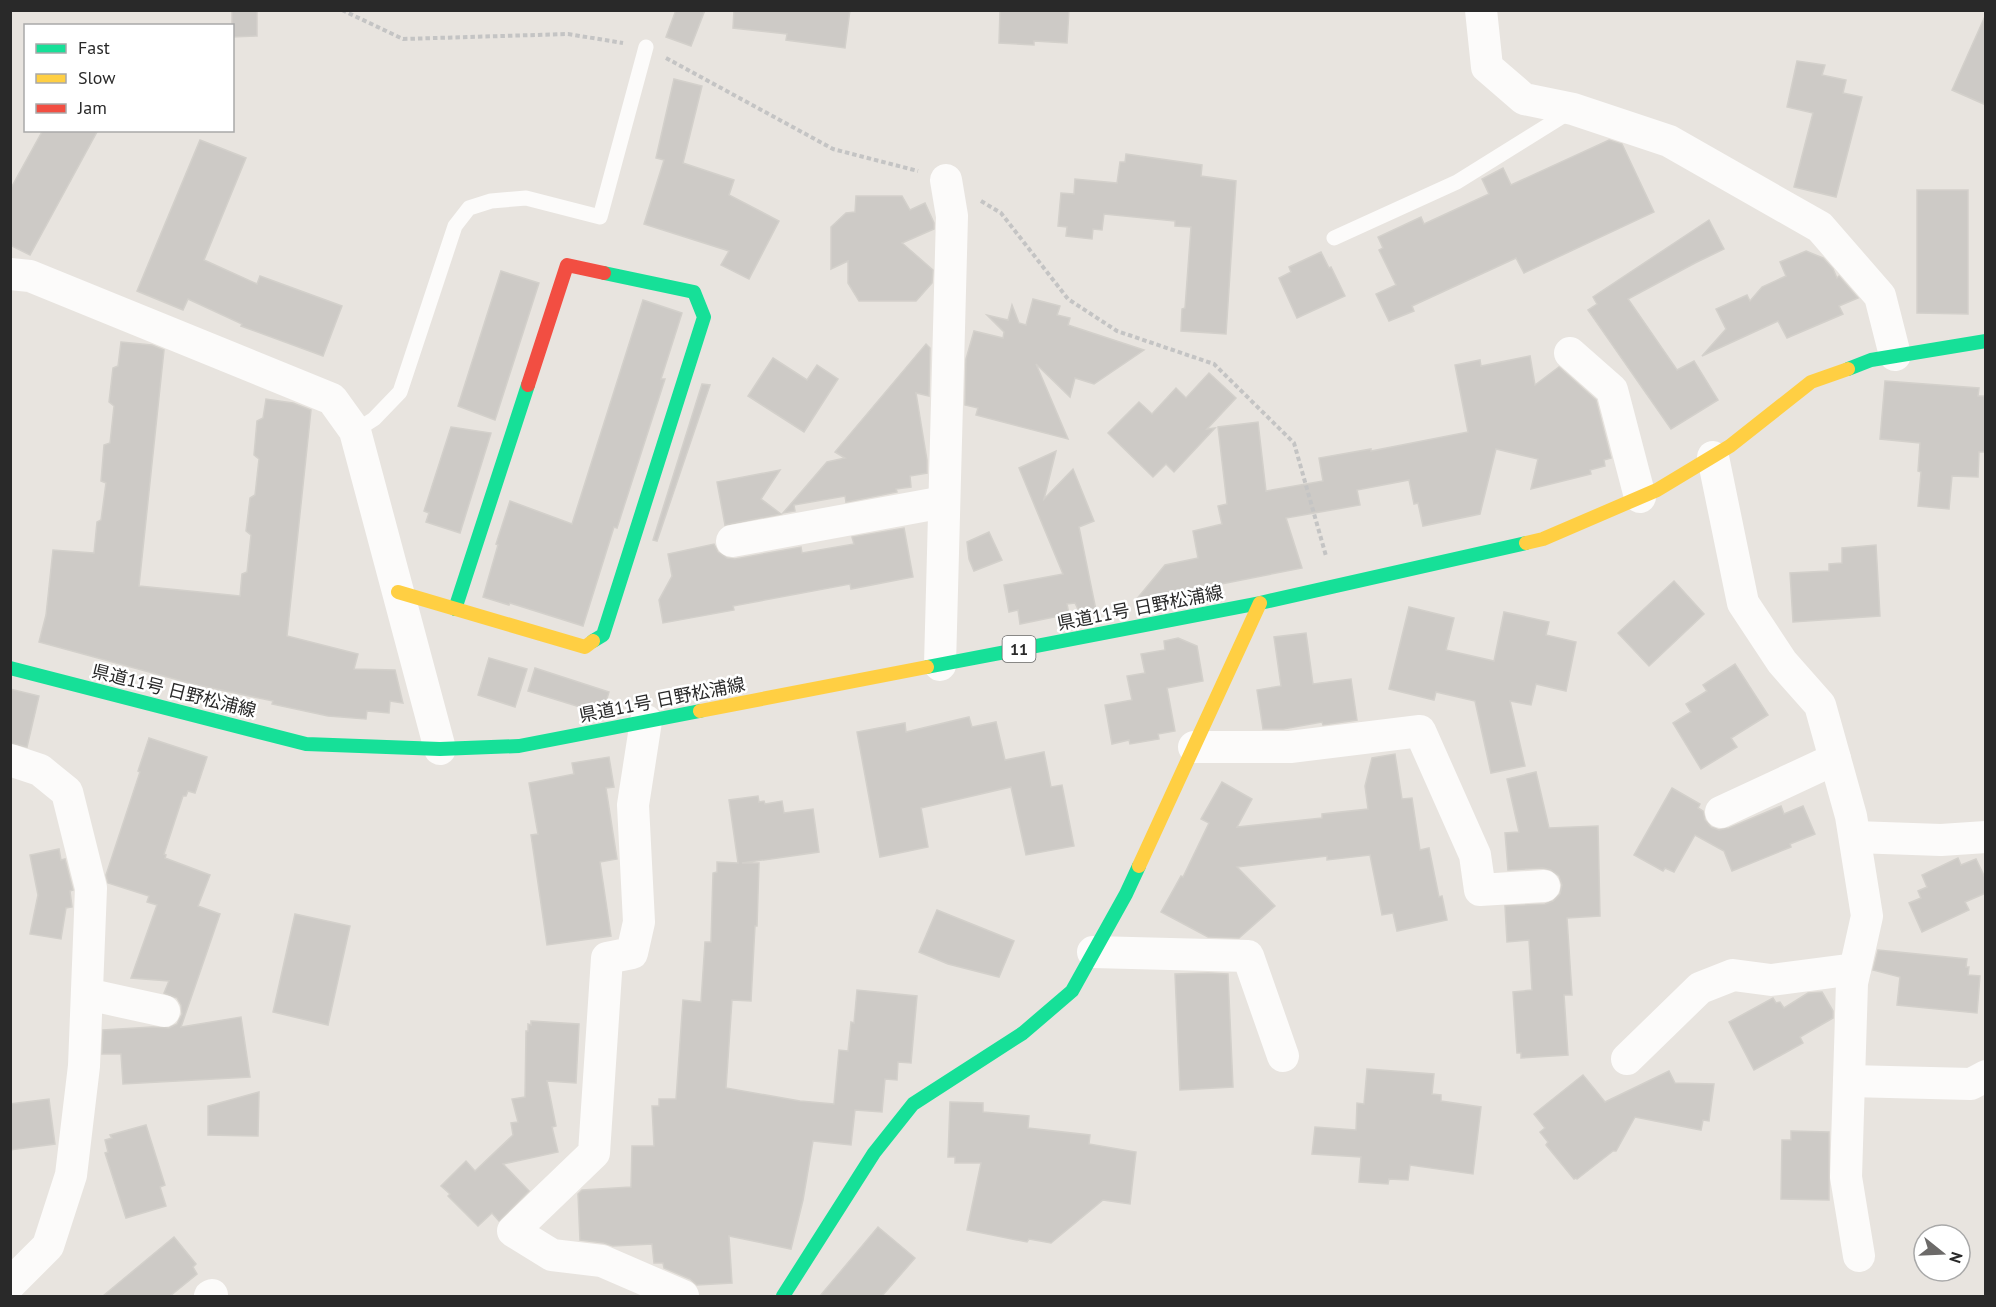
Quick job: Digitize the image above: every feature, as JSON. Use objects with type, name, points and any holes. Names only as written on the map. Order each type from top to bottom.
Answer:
[{"type":"main road","points":[[398,592],[454,609],[585,647],[603,635],[704,316],[694,292],[567,265],[454,609]]},
{"type":"main road","name":"県道11号 日野松浦線","points":[[10,668],[306,744],[440,749],[519,746],[1260,603],[1543,539],[1657,490],[1730,446],[1811,382],[1871,360],[1986,341]]},
{"type":"main road","points":[[783,1296],[874,1153],[913,1104],[1031,1026],[1072,991],[1126,894],[1260,603]]},
{"type":"street","points":[[1481,10],[1487,67],[1524,99],[1573,109],[1669,141],[1820,227],[1880,296],[1895,355]]},
{"type":"street","points":[[940,665],[952,216],[946,180]]},
{"type":"street","points":[[10,274],[30,276],[332,399],[355,431],[440,749]]},
{"type":"street","points":[[1570,353],[1612,390],[1640,497]]},
{"type":"street","points":[[1713,457],[1743,603],[1782,662],[1820,705],[1855,837],[1867,916],[1852,982],[1846,1177],[1859,1256]]},
{"type":"street","points":[[732,541],[944,502]]},
{"type":"street","points":[[646,721],[633,805],[639,922],[632,953],[607,958],[594,1153],[513,1231],[552,1255],[602,1261],[683,1296]]},
{"type":"street","points":[[1194,747],[1290,747],[1420,731],[1475,855],[1479,890],[1544,886]]},
{"type":"street","points":[[1721,812],[1835,759]]},
{"type":"street","points":[[10,760],[40,770],[67,792],[91,888],[84,1066],[71,1174],[48,1246],[10,1284]]},
{"type":"street","points":[[1855,837],[1941,840],[1986,837]]},
{"type":"street","points":[[1093,952],[1248,956],[1283,1056]]},
{"type":"street","points":[[1627,1059],[1700,988],[1733,975],[1771,980],[1855,969]]},
{"type":"street","points":[[87,994],[164,1011]]},
{"type":"street","points":[[1849,1081],[1971,1084],[1986,1076]]},
{"type":"lane","points":[[355,431],[374,419],[400,392],[455,226],[468,208],[491,201],[526,198],[600,217],[646,47]]},
{"type":"lane","points":[[1334,238],[1457,182],[1573,109]]},
{"type":"path","points":[[342,10],[403,39],[568,34],[646,47],[833,149],[946,180],[1001,213],[1068,299],[1117,331],[1214,364],[1294,444],[1334,586]]},
{"type":"building","points":[[232,10],[257,10],[257,36],[234,37],[234,24],[232,24]]},
{"type":"building","points":[[676,10],[705,10],[691,46],[666,37]]},
{"type":"building","points":[[734,10],[850,10],[845,48],[786,40],[787,34],[733,28]]},
{"type":"building","points":[[1000,10],[1069,10],[1067,43],[1034,41],[1034,45],[999,43]]},
{"type":"building","points":[[1986,14],[1986,105],[1952,90]]},
{"type":"building","points":[[1797,61],[1825,65],[1822,75],[1846,80],[1843,93],[1862,97],[1836,197],[1794,187],[1813,113],[1787,107]]},
{"type":"building","points":[[674,79],[702,86],[683,163],[734,180],[729,195],[779,221],[749,279],[721,265],[729,251],[644,224],[664,160],[656,158]]},
{"type":"building","points":[[42,132],[97,132],[30,255],[10,245],[10,190]]},
{"type":"building","points":[[200,140],[246,158],[204,260],[257,284],[260,276],[342,306],[323,356],[241,326],[242,324],[188,299],[183,310],[137,291]]},
{"type":"building","points":[[1609,140],[1622,144],[1654,212],[1524,273],[1516,258],[1412,306],[1414,311],[1389,321],[1376,294],[1396,285],[1379,250],[1383,248],[1378,237],[1421,217],[1424,224],[1489,194],[1482,179],[1503,168],[1511,185]]},
{"type":"building","points":[[1126,154],[1202,165],[1201,176],[1236,181],[1226,334],[1181,331],[1191,227],[1175,226],[1175,221],[1104,214],[1102,230],[1093,229],[1092,239],[1066,236],[1067,227],[1058,226],[1061,193],[1074,194],[1075,179],[1117,183],[1120,162],[1125,162]]},
{"type":"building","points":[[1917,190],[1968,190],[1968,314],[1917,313]]},
{"type":"building","points":[[856,196],[902,196],[910,210],[925,203],[934,223],[934,229],[902,243],[933,270],[932,283],[916,301],[859,301],[848,283],[848,261],[831,269],[831,227],[846,213],[855,212]]},
{"type":"building","points":[[1709,220],[1724,249],[1628,299],[1677,370],[1694,361],[1718,400],[1671,429],[1588,310],[1597,304],[1593,297]]},
{"type":"building","points":[[1806,251],[1823,258],[1833,269],[1837,278],[1839,276],[1858,298],[1839,306],[1843,314],[1787,338],[1778,321],[1702,356],[1726,329],[1716,309],[1747,295],[1750,301],[1762,287],[1786,276],[1780,262]]},
{"type":"building","points":[[1321,252],[1345,296],[1297,318],[1279,278],[1291,272],[1289,267]]},
{"type":"building","points":[[501,271],[539,283],[495,420],[458,406]]},
{"type":"building","points":[[1033,299],[1060,306],[1057,315],[1070,318],[1068,325],[1144,350],[1094,384],[1075,378],[1070,397],[1036,364],[1068,439],[976,415],[978,408],[965,405],[966,359],[974,331],[1003,338],[1004,332],[987,315],[1008,320],[1012,305],[1019,323],[1026,325]]},
{"type":"building","points":[[643,300],[682,313],[661,379],[665,379],[583,626],[483,597],[498,545],[496,544],[510,501],[572,524]]},
{"type":"building","points":[[121,342],[152,345],[164,350],[139,586],[240,596],[242,574],[247,572],[251,535],[246,531],[250,498],[255,495],[259,459],[254,455],[257,421],[263,418],[266,399],[293,403],[311,410],[287,636],[358,654],[354,669],[395,670],[403,703],[390,701],[389,713],[367,711],[366,719],[328,716],[272,704],[273,701],[193,684],[39,642],[46,615],[53,550],[94,553],[97,522],[101,520],[106,483],[101,481],[104,445],[110,443],[114,406],[109,402],[113,368],[118,366]]},
{"type":"building","points":[[926,344],[930,348],[929,396],[916,393],[927,473],[910,476],[911,487],[896,489],[897,492],[846,502],[845,496],[794,505],[795,511],[783,513],[827,462],[845,458],[835,452]]},
{"type":"building","points":[[1530,356],[1535,385],[1559,367],[1596,400],[1611,458],[1604,460],[1605,466],[1590,470],[1591,474],[1531,489],[1538,459],[1496,449],[1480,514],[1423,526],[1418,503],[1414,504],[1409,480],[1357,490],[1360,505],[1286,518],[1302,568],[1135,601],[1165,565],[1198,558],[1193,531],[1222,524],[1218,506],[1227,504],[1218,427],[1258,422],[1266,491],[1323,481],[1319,458],[1371,449],[1371,451],[1468,432],[1455,365],[1480,360],[1481,366]]},
{"type":"building","points":[[773,358],[807,380],[817,365],[838,379],[804,432],[748,396]]},
{"type":"building","points":[[1209,373],[1236,398],[1207,429],[1215,428],[1174,472],[1166,464],[1153,477],[1108,433],[1139,402],[1152,414],[1176,388],[1186,398]]},
{"type":"building","points":[[1885,381],[1979,388],[1978,396],[1986,396],[1986,452],[1979,452],[1978,477],[1952,476],[1949,509],[1918,506],[1921,472],[1918,471],[1920,443],[1880,439]]},
{"type":"building","points":[[702,384],[710,385],[657,541],[653,540]]},
{"type":"building","points":[[451,427],[491,433],[460,533],[426,522],[429,513],[424,511]]},
{"type":"building","points":[[1056,451],[1044,499],[1073,469],[1094,521],[1079,527],[1097,615],[1082,618],[1075,603],[1067,604],[1069,614],[1020,624],[1018,610],[1009,612],[1004,585],[1063,574],[1019,468]]},
{"type":"building","points":[[780,470],[761,499],[781,514],[725,525],[717,482]]},
{"type":"building","points":[[904,528],[913,577],[851,589],[850,584],[733,606],[734,610],[663,623],[659,600],[672,576],[668,554],[714,544],[718,552],[727,558],[735,559],[801,547],[802,553],[854,544],[852,537]]},
{"type":"building","points":[[989,532],[1002,560],[974,571],[969,559],[967,542]]},
{"type":"building","points":[[1876,545],[1880,616],[1793,622],[1790,573],[1829,571],[1829,564],[1842,563],[1842,548]]},
{"type":"building","points":[[1674,581],[1704,614],[1649,666],[1618,633]]},
{"type":"building","points":[[1409,607],[1454,618],[1446,650],[1494,661],[1504,612],[1549,622],[1546,635],[1576,642],[1566,691],[1536,684],[1531,705],[1510,701],[1525,766],[1491,773],[1475,701],[1436,692],[1434,700],[1389,689]]},
{"type":"building","points":[[1306,633],[1313,684],[1351,679],[1357,720],[1323,725],[1322,722],[1283,729],[1263,729],[1257,690],[1281,686],[1274,637]]},
{"type":"building","points":[[1178,638],[1197,646],[1203,681],[1167,688],[1175,731],[1158,734],[1159,739],[1130,744],[1129,740],[1112,744],[1105,705],[1132,700],[1127,676],[1145,673],[1141,654],[1165,650],[1164,641]]},
{"type":"building","points":[[489,658],[527,669],[515,707],[478,695]]},
{"type":"building","points":[[1735,664],[1768,715],[1731,738],[1737,747],[1701,769],[1673,723],[1691,712],[1686,704],[1707,691],[1703,685]]},
{"type":"building","points":[[535,668],[609,692],[603,711],[596,712],[528,691]]},
{"type":"building","points":[[10,689],[39,696],[27,747],[10,743]]},
{"type":"building","points":[[969,717],[972,727],[996,722],[1005,760],[1044,752],[1051,787],[1062,785],[1074,846],[1026,855],[1011,787],[921,808],[928,847],[880,857],[857,732],[905,723],[906,732]]},
{"type":"building","points":[[149,738],[207,757],[195,793],[188,791],[186,796],[183,796],[164,854],[165,858],[210,875],[198,906],[220,914],[181,1027],[241,1017],[250,1077],[123,1084],[121,1054],[102,1054],[103,1030],[169,1028],[177,1024],[182,1014],[177,998],[164,993],[169,981],[131,978],[157,905],[147,902],[149,896],[108,883],[106,875]]},
{"type":"building","points":[[1395,754],[1402,799],[1412,798],[1420,850],[1429,848],[1439,897],[1442,896],[1447,920],[1397,931],[1393,913],[1382,915],[1370,855],[1327,860],[1327,856],[1237,867],[1275,906],[1239,938],[1208,937],[1161,912],[1181,876],[1183,877],[1209,823],[1201,819],[1222,782],[1252,799],[1237,827],[1322,818],[1322,814],[1368,809],[1365,786],[1372,758]]},
{"type":"building","points":[[609,757],[614,787],[606,788],[617,859],[600,862],[611,936],[547,945],[531,835],[538,834],[529,783],[574,774],[572,763]]},
{"type":"building","points":[[1536,772],[1549,828],[1598,826],[1600,916],[1567,918],[1572,995],[1564,995],[1568,1055],[1521,1058],[1521,1053],[1517,1053],[1513,992],[1532,990],[1529,940],[1507,942],[1505,906],[1545,904],[1553,901],[1560,894],[1562,885],[1559,876],[1551,870],[1543,868],[1508,870],[1505,833],[1519,832],[1507,779]]},
{"type":"building","points":[[1672,788],[1700,804],[1698,808],[1703,811],[1705,820],[1711,827],[1719,830],[1781,806],[1784,814],[1803,806],[1815,834],[1790,844],[1791,847],[1732,871],[1724,851],[1695,835],[1674,872],[1665,868],[1663,871],[1634,855]]},
{"type":"building","points":[[758,796],[759,802],[764,801],[765,804],[782,801],[784,813],[813,809],[819,852],[742,863],[759,863],[757,926],[755,926],[751,1001],[732,1000],[726,1088],[800,1101],[834,1104],[839,1050],[848,1051],[851,1022],[854,1023],[857,990],[917,996],[911,1063],[898,1062],[897,1080],[885,1079],[882,1112],[855,1110],[851,1145],[813,1141],[803,1200],[791,1249],[729,1236],[732,1283],[697,1285],[690,1279],[664,1268],[663,1263],[654,1263],[652,1244],[613,1246],[580,1240],[578,1194],[582,1190],[631,1187],[632,1146],[654,1146],[652,1106],[659,1106],[659,1099],[676,1099],[683,1000],[701,1002],[705,942],[711,942],[713,873],[717,872],[717,862],[738,863],[729,800]]},
{"type":"building","points":[[59,849],[61,860],[65,859],[73,890],[70,891],[72,907],[66,908],[61,939],[30,934],[38,895],[30,855]]},
{"type":"building","points":[[1958,858],[1961,865],[1976,859],[1986,880],[1986,893],[1965,902],[1969,910],[1922,932],[1909,903],[1921,898],[1918,891],[1927,887],[1922,875]]},
{"type":"building","points":[[937,910],[1014,941],[999,977],[948,964],[919,952]]},
{"type":"building","points":[[295,914],[350,926],[328,1025],[273,1012]]},
{"type":"building","points":[[1878,950],[1967,959],[1968,975],[1980,976],[1977,1013],[1897,1005],[1900,977],[1873,970]]},
{"type":"building","points":[[1175,974],[1228,974],[1233,1087],[1180,1090]]},
{"type":"building","points":[[1822,992],[1833,1011],[1833,1018],[1800,1037],[1803,1043],[1754,1070],[1729,1022],[1773,998],[1784,1008],[1808,993]]},
{"type":"building","points":[[531,1021],[579,1024],[576,1083],[547,1081],[556,1126],[552,1127],[558,1152],[503,1164],[529,1191],[499,1221],[492,1213],[478,1226],[441,1186],[466,1161],[475,1171],[513,1135],[511,1123],[518,1122],[512,1099],[525,1097],[526,1031]]},
{"type":"building","points":[[1367,1069],[1434,1074],[1432,1094],[1441,1095],[1441,1101],[1481,1107],[1473,1174],[1410,1165],[1408,1180],[1389,1179],[1388,1184],[1359,1182],[1361,1157],[1312,1154],[1315,1127],[1356,1130],[1357,1103],[1364,1104]]},
{"type":"building","points":[[1669,1071],[1675,1083],[1714,1084],[1709,1121],[1703,1120],[1701,1130],[1635,1117],[1616,1151],[1574,1179],[1546,1145],[1548,1142],[1540,1132],[1545,1128],[1534,1114],[1583,1075],[1605,1102]]},
{"type":"building","points":[[259,1092],[258,1136],[208,1135],[208,1106]]},
{"type":"building","points":[[49,1099],[55,1144],[10,1150],[10,1104]]},
{"type":"building","points":[[950,1102],[983,1103],[983,1112],[1029,1116],[1028,1128],[1090,1135],[1089,1144],[1136,1152],[1130,1204],[1103,1200],[1051,1243],[1029,1239],[1027,1242],[967,1230],[981,1163],[955,1163],[955,1157],[948,1157]]},
{"type":"building","points":[[146,1125],[165,1185],[160,1187],[166,1206],[126,1218],[105,1153],[108,1152],[105,1140],[112,1138],[110,1135]]},
{"type":"building","points":[[1791,1131],[1829,1132],[1829,1200],[1781,1199],[1782,1140],[1791,1140]]},
{"type":"building","points":[[878,1227],[915,1258],[882,1296],[820,1296]]},
{"type":"building","points":[[174,1237],[196,1264],[193,1267],[197,1274],[170,1296],[103,1296]]},
{"type":"traffic: fast","points":[[593,641],[603,635],[704,317],[694,292],[604,273]]},
{"type":"traffic: fast","points":[[1848,369],[1871,360],[1986,341]]},
{"type":"traffic: fast","points":[[455,609],[528,385]]},
{"type":"traffic: fast","points":[[927,667],[1260,603],[1526,543]]},
{"type":"traffic: fast","points":[[10,668],[306,744],[440,749],[519,746],[700,711]]},
{"type":"traffic: fast","points":[[783,1296],[874,1153],[913,1104],[1023,1033],[1072,991],[1139,866]]},
{"type":"traffic: slow","points":[[1526,543],[1543,539],[1657,490],[1730,446],[1811,382],[1848,369]]},
{"type":"traffic: slow","points":[[398,592],[585,647],[593,641]]},
{"type":"traffic: slow","points":[[1139,866],[1260,603]]},
{"type":"traffic: slow","points":[[700,711],[927,667]]},
{"type":"traffic: jam","points":[[528,385],[567,265],[604,273]]}]
